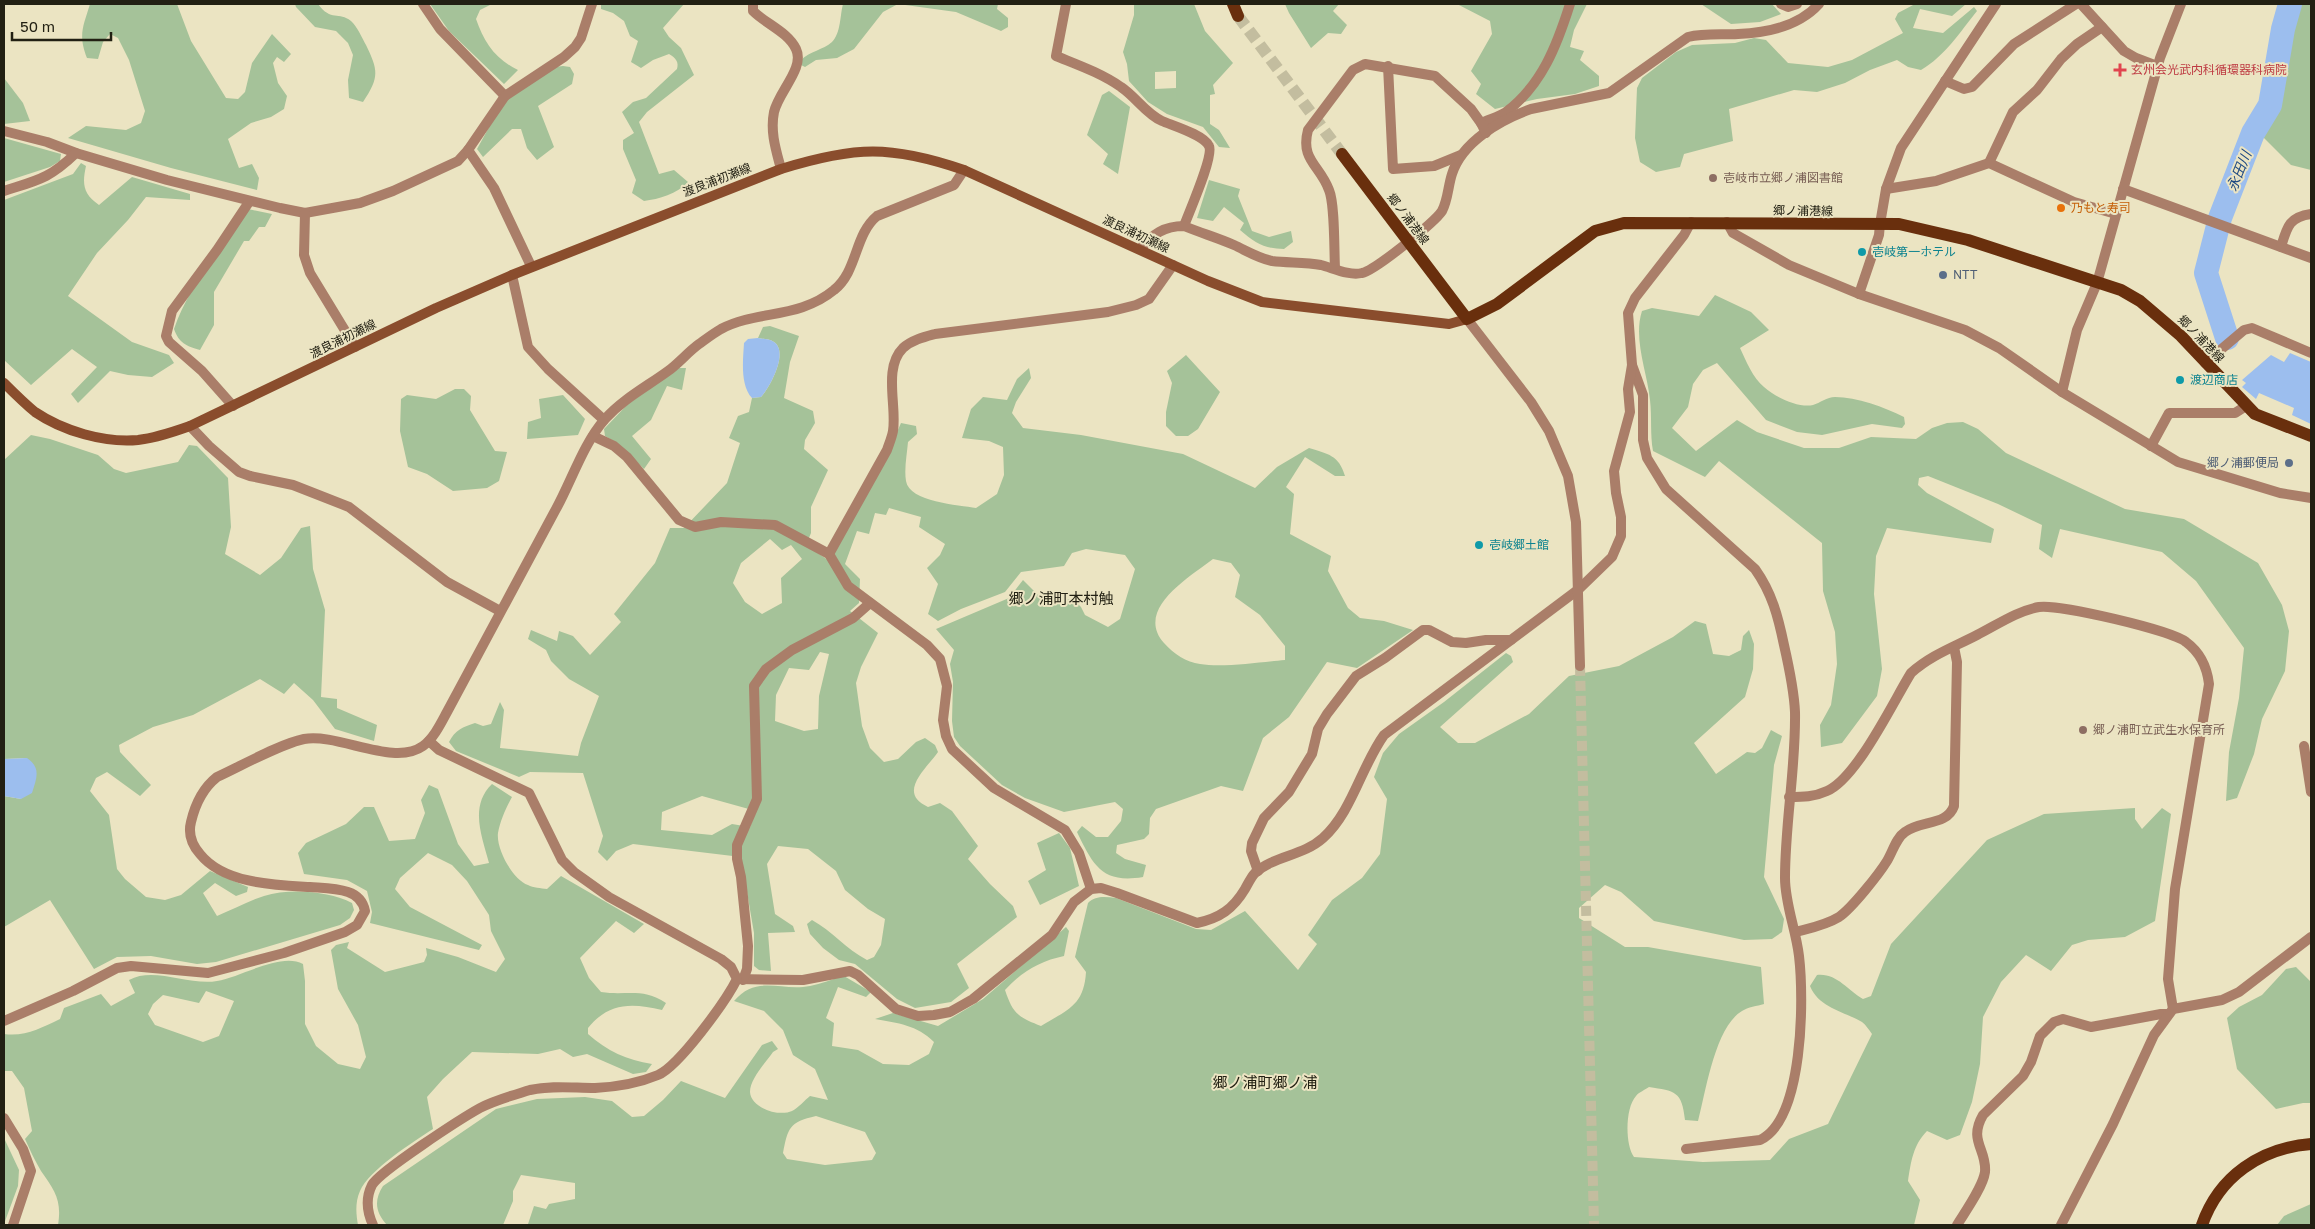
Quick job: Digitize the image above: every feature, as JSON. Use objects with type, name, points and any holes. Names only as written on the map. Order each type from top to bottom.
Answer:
[{"type":"main road","name":"渡良浦初瀬線","points":[[4,383],[23,402],[41,415],[53,422],[89,434],[110,439],[137,440],[164,435],[190,426],[531,266],[781,169],[822,156],[868,150],[899,152],[929,158],[964,170],[1240,294],[1286,306],[1449,324],[1467,319]]},
{"type":"main road","name":"郷ノ浦港線","points":[[1342,154],[1467,319],[1497,304],[1595,231],[1624,222],[1727,222],[1782,225],[1900,224],[1968,240],[2121,290],[2140,301],[2181,336],[2246,406],[2256,414],[2311,436]]},
{"type":"main road","points":[[2202,1225],[2219,1193],[2228,1181],[2243,1168],[2276,1150],[2311,1144]]},
{"type":"street","points":[[423,4],[440,29],[504,96]]},
{"type":"street","points":[[4,131],[248,202],[305,213],[360,203],[393,191],[458,161],[468,150],[504,96],[564,57],[575,47],[581,38],[592,4]]},
{"type":"street","points":[[754,4],[753,11],[796,47],[799,57],[797,67],[779,97],[774,113],[773,142],[781,169]]},
{"type":"street","points":[[1066,4],[1056,56],[1105,77],[1124,89],[1160,120],[1203,138],[1209,146],[1210,153],[1184,226]]},
{"type":"street","points":[[1481,122],[1505,113],[1539,77],[1553,54],[1570,4]]},
{"type":"street","points":[[1781,4],[1788,7],[1797,4]]},
{"type":"street","points":[[1388,66],[1393,169],[1434,166],[1460,155],[1486,134],[1519,113],[1609,93],[1688,37],[1741,34],[1790,24],[1803,18],[1819,4]]},
{"type":"street","points":[[1859,294],[1879,235],[1886,189],[1901,148],[1996,4]]},
{"type":"street","points":[[1945,81],[1964,89],[1972,87],[2014,44],[2076,4]]},
{"type":"street","points":[[2081,4],[2124,51],[2157,66]]},
{"type":"street","points":[[2062,392],[2077,330],[2096,283],[2157,66],[2179,5]]},
{"type":"street","points":[[1886,189],[1936,181],[1989,162],[2013,112],[2037,90],[2061,58],[2077,44],[2102,27]]},
{"type":"street","points":[[1335,268],[1330,192],[1306,150],[1307,136],[1308,130],[1353,70],[1365,64],[1388,66],[1435,76],[1481,122],[1486,134]]},
{"type":"street","points":[[468,150],[494,188],[531,266]]},
{"type":"street","points":[[4,191],[27,184],[57,171],[76,153]]},
{"type":"street","points":[[1140,249],[1155,233],[1176,226],[1184,226],[1234,245],[1255,256],[1273,261],[1309,263],[1353,273],[1363,273],[1384,260],[1428,225],[1442,211],[1451,176],[1460,155]]},
{"type":"street","points":[[1989,162],[2074,202],[2116,214]]},
{"type":"street","points":[[4,1021],[74,991],[117,968],[130,966],[208,973],[284,953],[345,932],[357,924],[365,911],[360,899],[348,892],[334,888],[258,881],[229,875],[203,858],[192,842],[190,828],[193,812],[206,788],[217,777],[293,743],[304,740],[328,739],[398,752],[416,750],[429,741],[447,712],[569,485],[593,436],[604,420],[620,404],[669,371],[698,345],[722,329],[748,320],[802,308],[836,289],[850,269],[864,230],[870,221],[877,216],[954,184],[964,170]]},
{"type":"street","points":[[2123,190],[2311,258]]},
{"type":"street","points":[[232,406],[202,371],[169,342],[166,336],[172,311],[217,250],[248,202]]},
{"type":"street","points":[[305,213],[304,255],[310,273],[355,347]]},
{"type":"street","points":[[2281,247],[2286,229],[2292,221],[2298,216],[2311,214]]},
{"type":"street","points":[[740,980],[803,980],[850,971],[862,978],[896,1009],[908,1014],[934,1015],[950,1012],[973,999],[1052,935],[1074,902],[1092,889],[1100,888],[1117,893],[1197,923],[1210,920],[1226,912],[1237,902],[1255,873],[1269,864],[1304,851],[1331,830],[1375,747],[1384,736],[1579,589],[1612,557],[1621,536],[1621,517],[1614,471],[1630,412],[1628,389],[1632,365],[1628,313],[1631,305],[1684,235],[1691,222]]},
{"type":"street","points":[[1727,222],[1733,233],[1789,265],[1859,294],[1965,330],[1999,348],[2062,392],[2178,462],[2280,493],[2311,498]]},
{"type":"street","points":[[829,554],[887,450],[893,432],[893,372],[896,358],[904,348],[915,340],[935,334],[1108,312],[1136,305],[1149,299],[1173,265]]},
{"type":"street","points":[[512,275],[528,346],[548,369],[604,420]]},
{"type":"street","points":[[1467,319],[1531,402],[1549,431],[1568,476],[1576,522],[1580,666]]},
{"type":"street","points":[[2205,363],[2244,330],[2252,328],[2311,353]]},
{"type":"street","points":[[1632,365],[1643,395],[1643,440],[1647,458],[1655,473],[1666,488],[1755,569],[1773,598],[1786,655],[1795,712],[1785,880],[1796,932],[1802,987],[1802,1033],[1787,1104],[1779,1124],[1768,1136],[1760,1140],[1686,1149]]},
{"type":"street","points":[[2151,446],[2169,413],[2235,413],[2246,406]]},
{"type":"street","points":[[190,426],[209,446],[239,472],[293,485],[349,507],[447,582],[500,611]]},
{"type":"street","points":[[593,436],[614,446],[627,457],[679,520],[686,524],[695,527],[729,522],[775,525],[829,554],[848,586],[928,645],[940,659],[947,686],[943,720],[946,736],[952,749],[994,788],[1065,830],[1079,853],[1092,889]]},
{"type":"street","points":[[373,1225],[367,1201],[373,1183],[446,1129],[482,1107],[529,1091],[548,1087],[596,1088],[624,1084],[658,1075],[679,1060],[747,969],[748,946],[741,877],[736,859],[737,845],[757,799],[754,686],[766,669],[792,650],[853,618],[870,603]]},
{"type":"street","points":[[1789,797],[1807,798],[1828,791],[1851,772],[1912,673],[1938,652],[1954,647],[2025,610],[2055,607],[2175,635],[2186,642],[2202,660],[2206,668],[2209,684],[2174,889],[2168,979],[2171,1012],[2154,1035],[2113,1124],[2061,1225]]},
{"type":"street","points":[[1258,871],[1251,851],[1256,832],[1264,818],[1289,792],[1312,754],[1318,729],[1356,676],[1424,630],[1429,630],[1452,642],[1511,640]]},
{"type":"street","points":[[1796,932],[1822,926],[1840,916],[1886,862],[1903,833],[1911,828],[1939,820],[1952,813],[1954,806],[1956,744],[1956,662],[1954,647]]},
{"type":"street","points":[[429,741],[439,750],[530,793],[562,860],[574,872],[609,897],[721,959],[731,967],[740,980]]},
{"type":"street","points":[[2304,746],[2311,792]]},
{"type":"street","points":[[1957,1225],[1984,1176],[1984,1163],[1976,1140],[1978,1123],[1983,1115],[2027,1070],[2040,1036],[2046,1028],[2063,1018],[2091,1027],[2222,1000],[2239,992],[2311,937]]},
{"type":"street","points":[[4,1118],[23,1150],[31,1171],[13,1225]]},
{"type":"green space","points":[[90,4],[177,4],[191,41],[226,98],[238,99],[245,92],[252,63],[272,34],[291,54],[284,62],[277,57],[273,63],[278,83],[287,96],[284,109],[271,117],[251,123],[228,139],[239,168],[252,164],[259,178],[257,190],[171,168],[68,138],[86,126],[126,130],[141,123],[145,111],[129,60],[118,38],[110,34],[103,42],[98,59],[87,58],[82,37]]},
{"type":"green space","points":[[295,4],[318,4],[327,13],[347,18],[355,26],[366,45],[375,67],[375,80],[363,102],[349,98],[348,80],[353,55],[348,43],[336,31],[315,27]]},
{"type":"green space","points":[[430,4],[492,4],[480,10],[476,19],[479,27],[491,49],[503,61],[518,70],[504,84],[449,31]]},
{"type":"green space","points":[[601,4],[684,4],[663,28],[669,37],[681,48],[694,75],[647,112],[639,122],[659,174],[674,170],[688,182],[679,190],[662,197],[644,201],[632,193],[636,180],[623,149],[623,140],[634,133],[622,112],[633,102],[646,98],[677,69],[677,62],[669,54],[653,60],[641,68],[631,62],[638,41],[630,36],[624,21],[613,13],[601,9]]},
{"type":"green space","points":[[843,4],[898,4],[883,12],[854,49],[837,58],[816,60],[805,67],[801,65],[801,60],[828,45],[835,38],[839,29]]},
{"type":"green space","points":[[898,4],[998,4],[997,9],[1008,18],[1008,27],[1001,31],[956,12]]},
{"type":"green space","points":[[1134,4],[1194,4],[1205,31],[1233,63],[1213,85],[1215,94],[1210,95],[1210,124],[1219,130],[1230,148],[1219,147],[1203,127],[1167,114],[1148,102],[1129,81],[1123,52],[1134,15]],"holes":[[[1176,71],[1176,88],[1155,89],[1155,72]]]},
{"type":"green space","points":[[1285,4],[1339,4],[1333,11],[1347,25],[1341,34],[1328,33],[1311,48]]},
{"type":"green space","points":[[1457,4],[1587,4],[1574,30],[1570,47],[1584,51],[1580,60],[1599,76],[1599,86],[1575,94],[1537,99],[1495,109],[1476,94],[1481,84],[1471,71],[1492,34],[1490,21]]},
{"type":"green space","points":[[1701,4],[1772,4],[1781,14],[1760,22],[1731,24]]},
{"type":"green space","points":[[1915,4],[1966,4],[1952,16],[1920,9],[1913,28],[1943,33],[1974,7],[1977,11],[1945,51],[1921,70],[1908,67],[1897,60],[1870,70],[1845,83],[1817,92],[1794,90],[1729,109],[1733,141],[1684,154],[1680,167],[1656,172],[1640,162],[1635,138],[1637,88],[1642,78],[1676,52],[1692,45],[1735,43],[1754,38],[1766,40],[1788,63],[1828,67],[1852,60],[1903,33],[1895,19],[1898,13]]},
{"type":"green space","points":[[2295,4],[2311,4],[2311,170],[2291,165],[2262,136],[2282,75],[2287,32]]},
{"type":"green space","points":[[554,67],[570,67],[574,74],[572,84],[538,106],[554,147],[537,160],[527,148],[521,129],[512,129],[483,157],[477,149],[493,120],[509,98]]},
{"type":"green space","points":[[4,78],[23,103],[30,121],[4,124]]},
{"type":"green space","points":[[1109,91],[1130,107],[1118,174],[1103,164],[1108,154],[1087,135],[1102,95]]},
{"type":"green space","points":[[4,138],[61,154],[60,161],[50,167],[4,182]]},
{"type":"green space","points":[[81,163],[86,166],[84,183],[87,193],[99,205],[132,177],[190,194],[190,200],[146,197],[128,220],[97,253],[68,296],[132,342],[169,355],[174,363],[152,377],[110,371],[78,403],[71,394],[97,367],[72,349],[31,385],[4,360],[4,200],[73,174]]},
{"type":"green space","points":[[1209,180],[1240,189],[1238,196],[1252,231],[1269,237],[1291,231],[1293,242],[1284,249],[1271,248],[1260,244],[1240,230],[1244,223],[1224,207],[1213,221],[1197,218]]},
{"type":"green space","points":[[248,209],[272,214],[265,227],[259,227],[249,241],[244,241],[214,292],[214,325],[200,350],[191,347],[181,341],[174,329],[180,313],[197,282]]},
{"type":"green space","points":[[1715,295],[1751,312],[1769,330],[1740,348],[1753,374],[1769,391],[1780,398],[1801,405],[1813,405],[1835,397],[1861,401],[1879,406],[1904,417],[1905,424],[1902,428],[1872,424],[1822,435],[1797,432],[1766,420],[1717,363],[1703,370],[1693,384],[1688,407],[1672,428],[1696,451],[1737,420],[1757,432],[1804,448],[1839,448],[1871,437],[1916,439],[1932,428],[1947,423],[1963,422],[1978,429],[2006,453],[2125,509],[2184,519],[2258,563],[2282,605],[2289,631],[2285,671],[2262,719],[2254,754],[2237,798],[2226,801],[2229,752],[2239,698],[2244,648],[2196,581],[2162,552],[2060,529],[2052,558],[2039,549],[2042,525],[1998,504],[1928,476],[1919,478],[1918,485],[1927,493],[1994,529],[1991,543],[1887,528],[1876,556],[1874,594],[1882,669],[1877,696],[1842,743],[1821,747],[1820,725],[1831,705],[1837,664],[1835,632],[1823,591],[1822,543],[1719,461],[1705,477],[1653,451],[1650,400],[1639,333],[1642,311],[1652,308],[1699,316]]},
{"type":"green space","points":[[770,326],[799,336],[790,362],[784,398],[813,411],[815,423],[805,440],[804,449],[828,470],[811,507],[811,533],[806,545],[828,560],[879,473],[901,423],[916,426],[917,434],[908,442],[905,472],[909,488],[916,494],[947,504],[976,508],[997,494],[1004,475],[1003,447],[989,441],[962,438],[971,409],[983,397],[1007,400],[1017,379],[1029,368],[1031,378],[1016,402],[1012,413],[1023,428],[1081,435],[1183,454],[1255,488],[1277,467],[1309,448],[1332,456],[1340,464],[1345,476],[1335,476],[1305,457],[1286,487],[1294,494],[1290,534],[1331,556],[1328,571],[1348,608],[1360,618],[1384,621],[1413,630],[1357,668],[1327,662],[1289,717],[1263,738],[1243,791],[1221,786],[1156,809],[1150,818],[1149,834],[1144,839],[1117,845],[1116,853],[1125,859],[1146,865],[1143,877],[1118,878],[1108,875],[1094,863],[1077,832],[1082,826],[1096,837],[1108,837],[1121,821],[1123,809],[1115,802],[1064,812],[1025,798],[1002,785],[960,746],[954,737],[952,721],[953,682],[950,664],[954,650],[936,629],[1009,598],[1023,580],[1047,604],[1054,598],[1074,600],[1081,607],[1085,615],[1108,627],[1120,619],[1135,569],[1125,555],[1086,549],[1072,553],[1064,566],[1021,572],[1005,592],[961,609],[938,621],[928,614],[938,584],[927,568],[940,555],[945,544],[919,527],[921,517],[889,508],[886,515],[875,513],[869,534],[857,531],[845,564],[860,579],[859,603],[850,611],[878,633],[861,667],[856,683],[862,726],[870,748],[884,762],[898,759],[916,742],[925,738],[935,745],[938,752],[916,781],[915,795],[919,801],[928,807],[940,803],[952,811],[978,846],[968,859],[1013,906],[1017,917],[957,964],[969,988],[951,1002],[915,1008],[897,999],[855,964],[839,960],[823,948],[810,934],[807,924],[812,920],[852,951],[867,960],[874,957],[881,945],[885,919],[868,909],[845,890],[836,871],[808,849],[778,846],[767,864],[775,914],[793,926],[795,932],[768,933],[771,971],[759,970],[754,966],[754,933],[741,857],[633,844],[616,851],[607,861],[598,852],[603,836],[583,773],[530,772],[519,777],[456,751],[449,742],[457,732],[467,726],[475,723],[483,726],[491,724],[500,702],[504,710],[500,748],[578,756],[599,696],[569,679],[551,661],[546,650],[528,639],[531,630],[557,641],[559,631],[573,636],[590,655],[621,622],[614,614],[655,563],[670,528],[684,528],[727,483],[740,443],[729,438],[738,416],[749,412],[752,398],[761,397],[765,392],[773,378],[779,361],[780,353],[774,342],[758,338],[763,327]],"holes":[[[770,539],[782,550],[791,545],[802,559],[781,578],[782,603],[762,614],[745,602],[733,583],[741,563]],[[1213,559],[1231,563],[1240,575],[1235,597],[1260,615],[1285,646],[1285,660],[1209,665],[1180,657],[1164,643],[1157,630],[1156,618],[1160,606],[1179,585]],[[820,652],[829,654],[819,696],[818,729],[804,731],[775,721],[776,695],[789,668],[809,670]],[[702,796],[756,811],[750,827],[732,824],[712,835],[661,830],[662,812]]]},
{"type":"green space","points":[[1186,355],[1220,392],[1198,429],[1188,436],[1176,436],[1166,426],[1166,412],[1172,383],[1167,371]]},
{"type":"green space","points":[[679,368],[686,368],[682,390],[667,386],[651,420],[632,436],[651,459],[644,469],[618,444],[605,436],[604,429],[628,404]]},
{"type":"green space","points":[[455,389],[464,389],[471,396],[470,410],[495,451],[507,452],[499,481],[487,488],[453,491],[427,474],[408,467],[400,431],[401,399],[407,395],[436,399]]},
{"type":"green space","points":[[563,395],[585,419],[578,435],[527,439],[528,422],[541,418],[539,399]]},
{"type":"green space","points":[[31,435],[50,439],[98,455],[114,469],[126,473],[178,462],[189,445],[197,446],[228,478],[231,527],[225,554],[260,575],[281,558],[301,528],[310,526],[313,569],[325,610],[321,697],[337,699],[337,708],[377,725],[374,741],[335,729],[313,700],[294,683],[284,694],[260,679],[193,715],[153,727],[119,745],[120,752],[151,785],[140,796],[107,772],[96,778],[90,791],[109,815],[117,869],[125,879],[146,897],[165,900],[181,895],[210,871],[248,887],[247,892],[236,896],[215,883],[203,893],[217,916],[264,896],[285,892],[309,892],[321,893],[352,903],[354,910],[350,918],[340,925],[216,962],[197,964],[151,956],[117,957],[94,969],[50,900],[4,927],[4,796],[21,799],[27,758],[4,759],[4,460]]},
{"type":"green space","points":[[1695,621],[1706,624],[1713,654],[1729,656],[1741,650],[1743,636],[1749,630],[1754,644],[1753,669],[1745,697],[1694,743],[1716,774],[1747,752],[1755,753],[1762,748],[1771,730],[1782,736],[1774,765],[1764,877],[1784,919],[1782,932],[1772,939],[1744,940],[1654,921],[1621,892],[1605,885],[1579,908],[1579,918],[1625,947],[1648,947],[1761,967],[1764,1004],[1742,1011],[1733,1019],[1725,1031],[1718,1045],[1708,1077],[1698,1121],[1685,1120],[1682,1103],[1676,1094],[1649,1087],[1640,1092],[1632,1102],[1628,1117],[1629,1144],[1634,1157],[1703,1162],[1770,1160],[1789,1139],[1828,1124],[1872,1034],[1862,1022],[1825,1004],[1810,986],[1817,975],[1824,975],[1836,979],[1863,999],[1871,996],[1891,944],[1987,840],[2044,814],[2135,808],[2135,819],[2142,829],[2162,808],[2171,814],[2155,921],[2125,937],[2088,940],[2072,945],[2051,971],[2026,955],[2001,982],[1983,1017],[1980,1064],[1972,1102],[1960,1135],[1947,1140],[1927,1131],[1922,1136],[1913,1154],[1908,1181],[1920,1200],[1914,1225],[530,1225],[528,1224],[534,1206],[546,1209],[549,1204],[575,1199],[575,1183],[521,1175],[513,1191],[513,1201],[503,1225],[387,1225],[378,1211],[378,1196],[383,1186],[496,1109],[537,1099],[585,1097],[612,1101],[632,1117],[644,1116],[681,1081],[725,1098],[762,1045],[772,1041],[778,1049],[773,1052],[755,1076],[751,1087],[750,1092],[755,1103],[766,1110],[787,1113],[799,1106],[810,1096],[828,1100],[815,1069],[793,1055],[783,1030],[764,1011],[734,1001],[752,988],[761,986],[810,986],[844,976],[871,992],[866,997],[838,987],[826,1018],[834,1023],[832,1046],[858,1050],[883,1064],[909,1065],[929,1054],[934,1042],[914,1028],[875,1019],[893,1013],[938,1026],[983,999],[1066,927],[1069,931],[1064,956],[1032,968],[1005,990],[1017,1014],[1041,1026],[1073,1006],[1082,993],[1086,972],[1075,957],[1088,903],[1098,898],[1116,898],[1196,929],[1211,930],[1245,911],[1298,970],[1317,944],[1308,935],[1332,900],[1362,878],[1380,854],[1387,799],[1374,777],[1383,753],[1399,734],[1444,702],[1506,653],[1511,656],[1513,662],[1440,727],[1458,743],[1475,743],[1529,714],[1569,676],[1619,666],[1673,637]],"holes":[[[816,1116],[865,1132],[876,1153],[872,1160],[825,1165],[787,1159],[783,1153],[786,1138],[791,1127],[807,1118]]]},
{"type":"green space","points":[[492,784],[512,797],[500,824],[498,840],[511,871],[522,882],[532,887],[547,889],[561,876],[644,924],[634,933],[616,921],[580,958],[589,978],[601,992],[649,995],[666,1003],[662,1010],[641,1006],[613,1009],[596,1019],[588,1028],[588,1034],[610,1050],[634,1060],[652,1064],[646,1072],[633,1074],[587,1054],[573,1057],[560,1049],[538,1054],[472,1052],[427,1097],[433,1129],[392,1157],[372,1174],[365,1183],[357,1199],[358,1225],[58,1225],[59,1209],[56,1196],[25,1139],[32,1131],[24,1088],[12,1071],[4,1071],[4,1034],[26,1033],[39,1028],[60,1019],[64,1008],[101,994],[111,1006],[135,993],[129,980],[139,976],[160,975],[195,981],[217,981],[272,963],[294,961],[303,964],[305,1024],[316,1046],[338,1064],[360,1069],[366,1057],[358,1025],[338,989],[331,950],[336,945],[349,942],[347,948],[385,972],[424,962],[427,955],[426,948],[458,957],[496,972],[505,959],[491,931],[489,915],[467,881],[452,865],[428,853],[400,878],[395,889],[410,907],[482,945],[479,950],[370,923],[372,912],[367,891],[347,880],[304,874],[298,853],[306,843],[346,824],[364,807],[374,807],[389,841],[415,839],[425,813],[421,800],[429,785],[438,789],[458,844],[474,866],[489,863],[479,822],[481,802]],"holes":[[[206,991],[234,1001],[219,1036],[203,1042],[155,1025],[148,1014],[153,1004],[163,995],[199,1003]]]},
{"type":"green space","points":[[1059,833],[1070,848],[1079,886],[1040,905],[1028,881],[1046,870],[1037,843]]},
{"type":"green space","points":[[2296,967],[2311,982],[2311,1103],[2276,1109],[2237,1069],[2227,1018],[2239,1007],[2262,995],[2286,969]]},
{"type":"green space","points":[[4,1138],[19,1170],[18,1186],[4,1224]]},
{"type":"green space","points":[[2311,1204],[2311,1225],[2277,1225],[2284,1216]]},
{"type":"water","points":[[758,338],[774,342],[780,353],[773,378],[765,392],[761,397],[752,398],[748,393],[744,379],[744,343],[748,339]]},
{"type":"water","points":[[2290,353],[2311,362],[2311,424],[2292,415],[2294,408],[2259,393],[2256,399],[2242,387],[2246,383],[2242,380],[2271,355],[2284,362]]},
{"type":"water","points":[[27,758],[34,765],[37,773],[32,793],[21,799],[4,796],[4,759]]},
{"type":"waterway","name":"永田川","points":[[2227,338],[2206,273],[2220,218],[2253,133],[2270,105],[2283,29],[2290,4]]},
{"type":"tunnel","points":[[1238,16],[1342,154]]},
{"type":"tunnel","points":[[1580,666],[1594,1225]]},
{"type":"place","name":"玄州会光武内科循環器科病院","points":[[2120,70]]},
{"type":"place","name":"壱岐市立郷ノ浦図書館","points":[[1713,178]]},
{"type":"place","name":"乃もと寿司","points":[[2061,208]]},
{"type":"place","name":"壱岐第一ホテル","points":[[1862,252]]},
{"type":"place","name":"NTT","points":[[1943,275]]},
{"type":"place","name":"渡辺商店","points":[[2180,380]]},
{"type":"place","name":"郷ノ浦郵便局","points":[[2289,463]]},
{"type":"place","name":"壱岐郷土館","points":[[1479,545]]},
{"type":"place","name":"郷ノ浦町立武生水保育所","points":[[2083,730]]},
{"type":"district","name":"郷ノ浦町本村触","points":[[1061,599]]},
{"type":"district","name":"郷ノ浦町郷ノ浦","points":[[1265,1083]]}]
